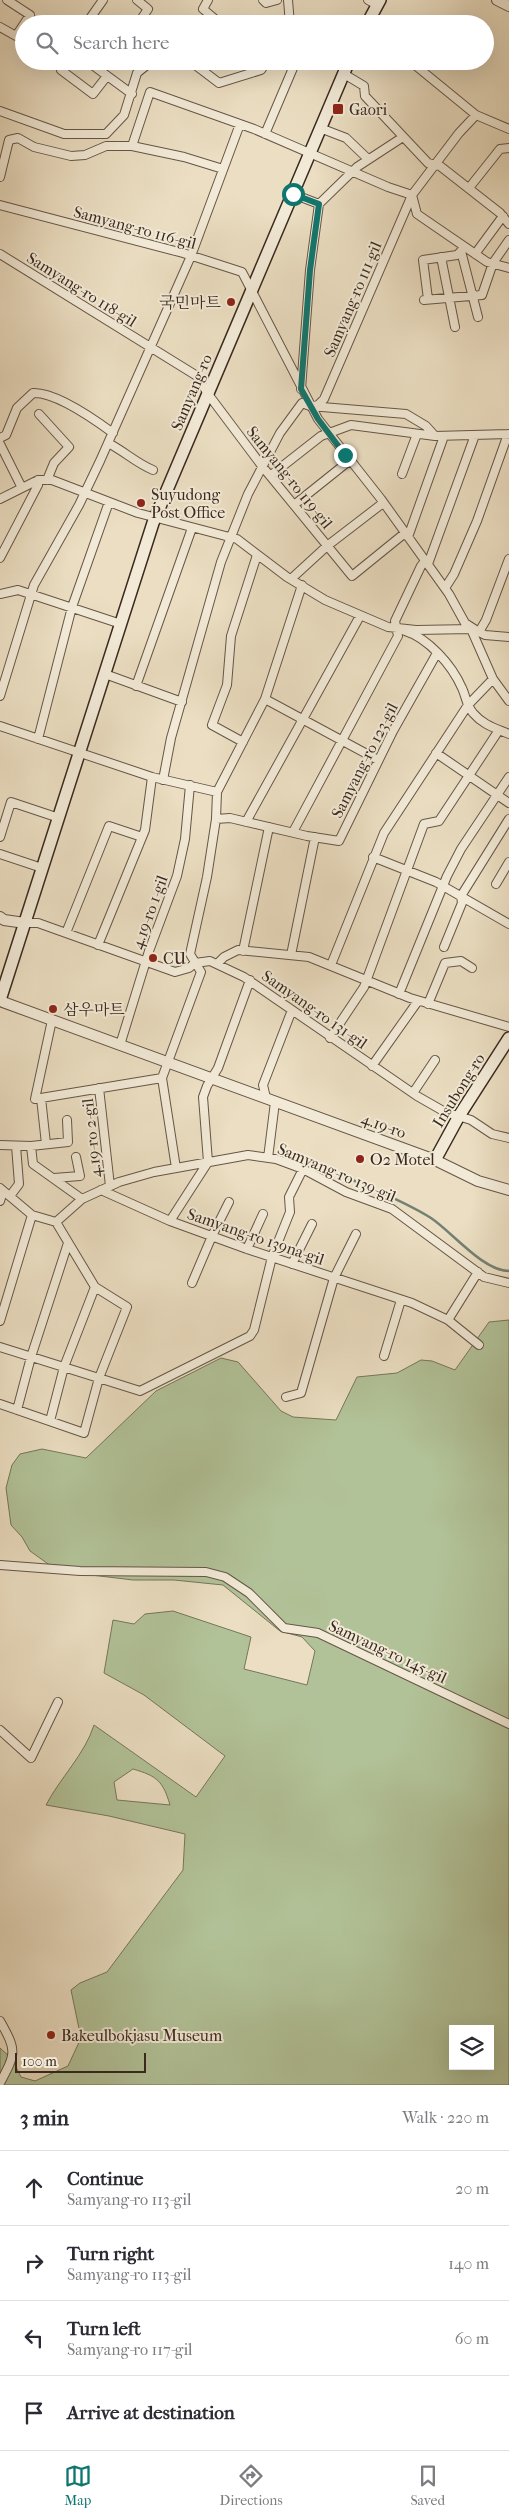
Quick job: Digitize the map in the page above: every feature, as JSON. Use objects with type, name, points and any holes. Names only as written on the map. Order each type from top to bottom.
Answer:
[{"type":"main road","points":[[370,15],[375,2]]},
{"type":"main road","name":"Samyang-ro","points":[[0,1001],[156,517],[346,70]]},
{"type":"main road","name":"Insubong-ro","points":[[435,1160],[459,1116],[509,1038]]},
{"type":"street","points":[[7,0],[30,15]]},
{"type":"street","points":[[93,15],[103,0]]},
{"type":"street","points":[[137,0],[148,9],[144,15]]},
{"type":"street","points":[[208,0],[203,9],[210,15]]},
{"type":"street","points":[[263,0],[266,2],[277,0]]},
{"type":"street","points":[[288,0],[289,15]]},
{"type":"street","points":[[497,0],[509,6]]},
{"type":"street","points":[[0,27],[15,35]]},
{"type":"street","points":[[61,70],[93,94],[107,76]]},
{"type":"street","points":[[99,70],[132,94]]},
{"type":"street","points":[[0,111],[64,134],[106,134],[124,115],[138,73],[141,70]]},
{"type":"street","points":[[202,70],[219,83],[261,70]]},
{"type":"street","points":[[265,134],[292,70]]},
{"type":"street","points":[[421,70],[476,115],[509,129]]},
{"type":"street","points":[[344,74],[364,86],[365,96],[428,164],[440,166],[469,188],[509,224]]},
{"type":"street","points":[[132,146],[150,92],[240,124],[412,195],[417,214],[463,249],[487,262],[509,268]]},
{"type":"street","name":"Samyang-ro 111-gil","points":[[262,466],[280,433],[302,402],[310,406],[318,405],[324,399],[412,195],[459,133],[476,115]]},
{"type":"street","name":"Samyang-ro 118-gil","points":[[151,348],[191,256],[240,124]]},
{"type":"street","points":[[320,128],[346,138],[368,159]]},
{"type":"street","points":[[0,137],[9,140],[18,138],[34,148],[71,156],[85,155],[106,146],[132,146],[184,157],[223,169]]},
{"type":"street","points":[[301,389],[310,270],[319,204],[368,159],[404,137]]},
{"type":"street","points":[[0,177],[9,140]]},
{"type":"street","points":[[469,188],[500,149],[509,148]]},
{"type":"street","points":[[293,194],[319,204]]},
{"type":"street","name":"Samyang-ro 116-gil","points":[[0,205],[191,256],[242,272],[310,406],[349,461],[384,503],[445,588],[465,623],[475,630],[493,678],[509,701]]},
{"type":"street","points":[[475,254],[502,216]]},
{"type":"street","points":[[463,249],[457,255],[423,260],[426,300],[482,295],[493,263],[509,240]]},
{"type":"street","points":[[463,249],[478,317]]},
{"type":"street","name":"Samyang-ro 118-gil","points":[[0,254],[197,376],[208,394]]},
{"type":"street","points":[[440,257],[455,327]]},
{"type":"street","points":[[0,696],[32,593],[85,493],[151,348]]},
{"type":"street","points":[[0,438],[6,435],[17,408],[33,393],[43,392],[97,421],[113,433]]},
{"type":"street","name":"Samyang-ro 119-gil","points":[[208,394],[262,466],[352,576],[407,535]]},
{"type":"street","points":[[310,406],[406,414],[426,426],[434,436]]},
{"type":"street","points":[[39,414],[69,447],[54,463],[47,480]]},
{"type":"street","points":[[270,476],[321,436],[351,425],[434,436],[509,434],[478,521],[454,574],[445,588]]},
{"type":"street","points":[[402,474],[417,434]]},
{"type":"street","name":"Samyang-ro 123-gil","points":[[293,832],[344,740],[398,636],[395,621],[421,566],[426,562],[475,435]]},
{"type":"street","points":[[407,535],[444,436]]},
{"type":"street","points":[[108,443],[125,452],[139,464],[153,470]]},
{"type":"street","points":[[0,444],[22,488]]},
{"type":"street","points":[[294,505],[349,461]]},
{"type":"street","points":[[163,780],[171,738],[221,562],[262,466]]},
{"type":"street","points":[[0,558],[38,485],[38,480]]},
{"type":"street","points":[[0,499],[38,480],[47,480],[156,517],[236,539],[291,579],[325,600],[360,616],[414,634],[437,653],[463,688],[468,705],[478,718],[489,727],[509,734]]},
{"type":"street","points":[[38,739],[72,607],[109,502]]},
{"type":"street","points":[[291,579],[327,546],[384,503]]},
{"type":"street","points":[[136,686],[192,528]]},
{"type":"street","points":[[242,742],[212,725],[227,685],[231,636],[257,555]]},
{"type":"street","points":[[475,630],[486,620],[509,559]]},
{"type":"street","points":[[176,1168],[162,1078],[201,972],[190,954],[207,877],[218,792],[265,699],[302,585]]},
{"type":"street","points":[[0,594],[18,590],[32,593],[121,624]]},
{"type":"street","points":[[246,822],[360,616]]},
{"type":"street","points":[[396,629],[475,630],[485,635],[509,637]]},
{"type":"street","name":"Samyang-ro 123-gil","points":[[216,819],[230,818],[338,841],[378,760],[437,653]]},
{"type":"street","points":[[105,674],[182,702]]},
{"type":"street","points":[[331,965],[373,857],[396,811],[468,705],[493,678]]},
{"type":"street","points":[[265,699],[378,760]]},
{"type":"street","points":[[0,726],[152,777],[218,792]]},
{"type":"street","points":[[330,1038],[364,987],[424,824],[439,821],[499,730]]},
{"type":"street","points":[[436,753],[509,804]]},
{"type":"street","points":[[98,945],[142,837],[152,777]]},
{"type":"street","points":[[399,994],[442,886],[461,849],[509,777]]},
{"type":"street","name":"4.19-ro 1-gil","points":[[120,1045],[125,1036],[145,962],[177,876],[185,839],[190,786]]},
{"type":"street","points":[[0,837],[11,802],[58,818]]},
{"type":"street","points":[[444,947],[462,903],[461,896],[509,819]]},
{"type":"street","points":[[66,933],[109,826],[142,837]]},
{"type":"street","points":[[243,951],[269,827]]},
{"type":"street","points":[[291,955],[315,837]]},
{"type":"street","points":[[0,854],[42,868]]},
{"type":"street","points":[[373,857],[442,886],[509,924]]},
{"type":"street","points":[[496,884],[509,862]]},
{"type":"street","points":[[0,917],[4,920],[25,923]]},
{"type":"street","name":"Samyang-ro 131-gil","points":[[25,923],[38,923],[175,972],[189,968],[195,963],[210,961],[217,964],[250,980],[330,1038],[413,1093],[445,1112],[471,1120],[492,1134],[509,1138]]},
{"type":"street","points":[[217,964],[224,957],[238,950],[309,957],[418,1001],[509,1027]]},
{"type":"street","points":[[428,1004],[445,963],[461,961],[472,968]]},
{"type":"street","points":[[208,1162],[203,1097],[206,1086],[212,1079],[250,980]]},
{"type":"street","name":"4.19-ro","points":[[0,1001],[435,1160],[478,1181],[509,1190]]},
{"type":"street","points":[[372,1066],[418,1001]]},
{"type":"street","points":[[268,1158],[270,1100],[263,1085],[292,1010]]},
{"type":"street","points":[[46,1144],[41,1098],[35,1099],[52,1020]]},
{"type":"street","points":[[413,1093],[435,1060]]},
{"type":"street","name":"4.19-ro 2-gil","points":[[41,1098],[162,1078]]},
{"type":"street","name":"4.19-ro 2-gil","points":[[99,1088],[110,1186]]},
{"type":"street","points":[[0,1145],[31,1146],[68,1142],[67,1120]]},
{"type":"street","points":[[0,1201],[4,1192],[19,1184],[16,1146]]},
{"type":"street","points":[[31,1146],[33,1164],[82,1199]]},
{"type":"street","name":"Samyang-ro 139-gil","points":[[56,1222],[82,1199],[110,1186],[176,1168],[248,1155],[268,1158],[303,1170],[346,1192],[392,1209],[484,1277],[509,1283]]},
{"type":"street","points":[[54,1178],[80,1176],[76,1157]]},
{"type":"street","name":"Samyang-ro 139na-gil","points":[[170,1220],[208,1162]]},
{"type":"street","points":[[0,1347],[140,1391],[250,1336],[254,1330],[272,1257],[289,1216],[289,1197],[303,1170]]},
{"type":"street","name":"Samyang-ro 139na-gil","points":[[101,1190],[170,1220],[247,1249],[401,1300],[448,1320],[479,1345]]},
{"type":"street","points":[[0,1404],[84,1434],[99,1378],[127,1307],[95,1287],[56,1222],[32,1215],[4,1192]]},
{"type":"street","points":[[192,1283],[229,1202]]},
{"type":"street","points":[[247,1249],[263,1214]]},
{"type":"street","points":[[0,1321],[32,1215]]},
{"type":"street","points":[[292,1264],[312,1224]]},
{"type":"street","name":"Samyang-ro 139na-gil","points":[[286,1398],[301,1393],[334,1278],[356,1234]]},
{"type":"street","points":[[17,1410],[31,1357],[68,1243]]},
{"type":"street","points":[[448,1320],[478,1272]]},
{"type":"street","points":[[50,1421],[64,1367],[95,1287]]},
{"type":"street","points":[[384,1356],[401,1300]]},
{"type":"street","name":"Samyang-ro 145-gil","points":[[0,1564],[80,1571],[206,1572],[225,1577],[249,1593],[284,1628],[318,1633],[509,1724]]},
{"type":"street","points":[[0,1730],[31,1758],[58,1702]]},
{"type":"street","points":[[0,2021],[12,2043],[13,2058],[0,2083]]},
{"type":"green space","points":[[509,1320],[509,2085],[0,2085],[0,2048],[12,2059],[21,2077],[35,2081],[68,2066],[81,2038],[71,1990],[80,1983],[107,1972],[183,1870],[185,1834],[109,1816],[46,1805],[85,1746],[94,1725],[196,1797],[225,1756],[144,1695],[104,1673],[113,1620],[134,1624],[145,1614],[173,1611],[251,1637],[244,1669],[307,1685],[315,1651],[302,1637],[280,1631],[223,1585],[174,1580],[133,1580],[58,1571],[30,1551],[22,1537],[11,1525],[6,1488],[12,1465],[20,1454],[42,1449],[86,1458],[156,1391],[221,1358],[238,1362],[281,1411],[293,1417],[336,1420],[357,1377],[397,1373],[421,1360],[432,1361],[455,1370],[489,1322]],"holes":[[[133,1769],[148,1774],[162,1785],[170,1805],[117,1800],[114,1782]]]},
{"type":"waterway","points":[[330,1170],[419,1211],[439,1224],[478,1258],[489,1265],[509,1271]]},
{"type":"place","name":"Gaori","points":[[338,109]]},
{"type":"place","name":"국민마트","points":[[231,302]]},
{"type":"place","name":"Suyudong Post Office","points":[[141,503]]},
{"type":"place","name":"CU","points":[[153,958]]},
{"type":"place","name":"삼우마트","points":[[53,1009]]},
{"type":"place","name":"O2 Motel","points":[[360,1159]]},
{"type":"place","name":"Bakeulbokjasu Museum","points":[[51,2035]]},
{"type":"route","points":[[293,194],[319,204],[310,270],[301,389],[318,419],[345,455]]}]
